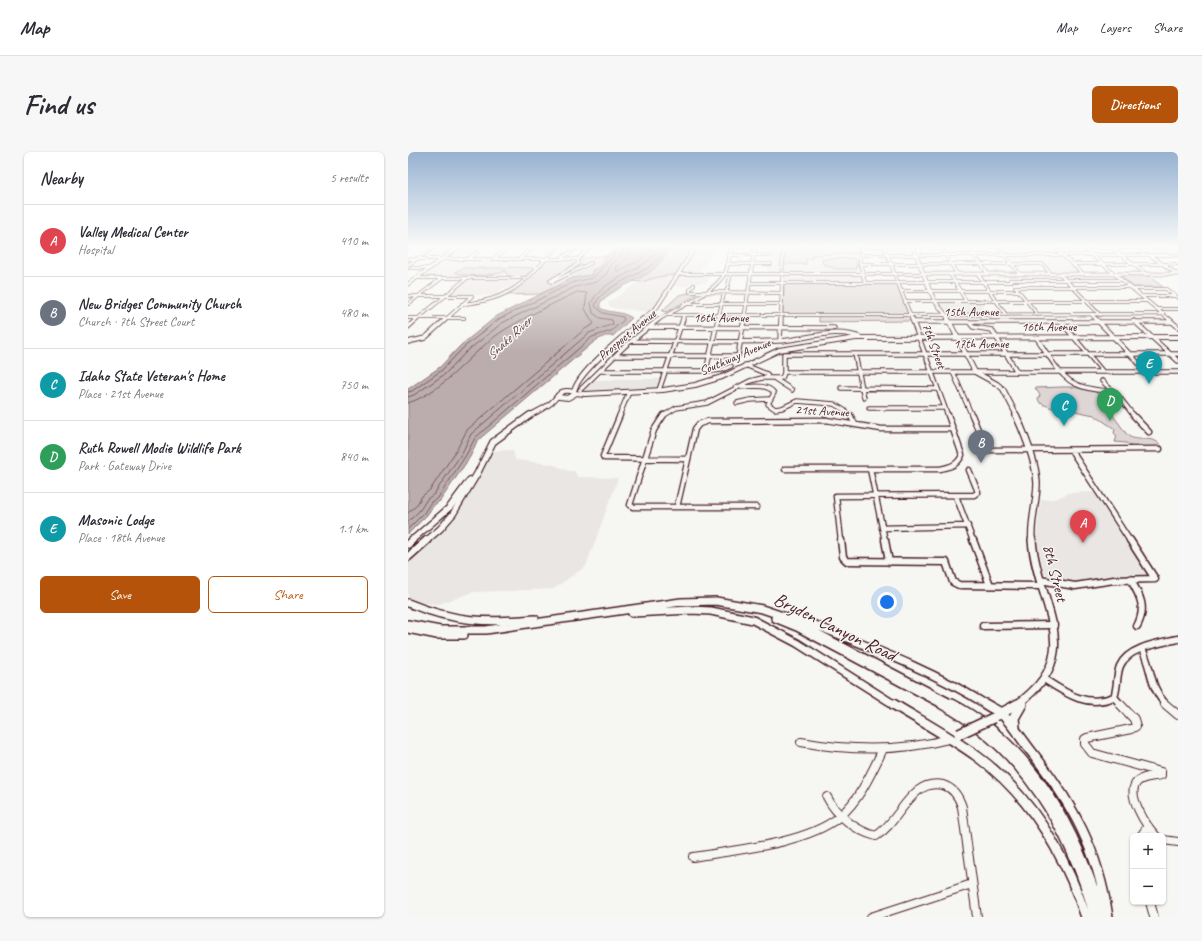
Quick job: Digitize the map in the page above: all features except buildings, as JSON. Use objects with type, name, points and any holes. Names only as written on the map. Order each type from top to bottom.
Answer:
[{"type":"main road","points":[[408,557],[440,529],[453,514],[477,474],[493,442],[522,421],[551,403],[558,395],[571,387],[575,379],[657,307],[674,282]]},
{"type":"main road","points":[[926,282],[935,301],[950,322],[975,372]]},
{"type":"main road","name":"16th Avenue","points":[[919,337],[1178,337]]},
{"type":"main road","name":"Southway Avenue","points":[[564,391],[581,394],[680,388],[705,383],[779,350],[862,338],[919,337]]},
{"type":"main road","points":[[522,421],[574,395],[575,384],[587,370]]},
{"type":"main road","name":"8th Street","points":[[949,739],[998,716],[1024,700],[1044,679],[1051,668],[1056,643],[1054,625],[1034,558],[1031,540],[1036,476],[1029,450],[1015,413],[1003,390],[996,384],[979,376],[975,372]]},
{"type":"main road","name":"Southway Avenue","points":[[566,398],[613,393]]},
{"type":"main road","points":[[558,395],[559,397],[566,398]]},
{"type":"main road","points":[[410,542],[450,507],[483,460]]},
{"type":"main road","points":[[716,601],[751,603],[789,615],[938,677],[962,689],[1017,732]]},
{"type":"main road","name":"Bryden Canyon Road","points":[[408,624],[440,630],[462,631],[508,627],[681,602],[716,601],[750,606],[775,613],[796,622],[946,700],[978,719],[1007,744],[1027,767],[1056,806],[1084,859],[1092,880],[1102,917]]},
{"type":"main road","points":[[408,603],[436,615],[470,621],[500,622],[579,616]]},
{"type":"main road","name":"Bryden Canyon Road","points":[[408,629],[438,635],[468,635],[506,632],[632,612],[698,604],[732,606],[761,613],[797,627],[944,705],[972,722],[992,738],[1014,760],[1050,808],[1085,880],[1095,917]]},
{"type":"main road","points":[[632,612],[691,610],[710,611],[753,620],[797,643],[990,766],[1017,791],[1047,832],[1069,873],[1080,898],[1086,917]]},
{"type":"main road","points":[[1024,700],[1014,718],[1014,726],[1055,781],[1077,817],[1088,840],[1098,869],[1105,896],[1108,917]]},
{"type":"street","points":[[408,304],[437,282]]},
{"type":"street","points":[[408,327],[462,282]]},
{"type":"street","points":[[462,304],[484,303],[498,299],[507,295],[523,282]]},
{"type":"street","name":"Prospect Avenue","points":[[580,390],[649,327],[713,286],[717,282]]},
{"type":"street","points":[[706,371],[712,341],[729,282]]},
{"type":"street","points":[[955,282],[966,301]]},
{"type":"street","points":[[984,282],[1006,315]]},
{"type":"street","points":[[616,356],[738,356],[750,284],[992,282]]},
{"type":"street","points":[[1011,282],[1038,315]]},
{"type":"street","points":[[1068,282],[1100,315]]},
{"type":"street","points":[[1124,282],[1178,327]]},
{"type":"street","points":[[780,341],[782,283]]},
{"type":"street","name":"7th Street","points":[[870,469],[944,469],[959,462],[962,455],[926,354],[898,283]]},
{"type":"street","points":[[694,285],[690,289],[690,292],[782,293]]},
{"type":"street","points":[[1015,287],[1166,289],[1177,297]]},
{"type":"street","points":[[767,288],[767,293]]},
{"type":"street","points":[[902,291],[1018,291]]},
{"type":"street","points":[[408,296],[472,296],[425,338],[418,341],[408,342]]},
{"type":"street","points":[[1142,296],[1177,297]]},
{"type":"street","points":[[906,301],[1147,301]]},
{"type":"street","points":[[684,304],[782,304]]},
{"type":"street","points":[[1157,309],[1178,309]]},
{"type":"street","points":[[1127,314],[1178,361]]},
{"type":"street","points":[[666,315],[1163,314]]},
{"type":"street","points":[[658,390],[684,315]]},
{"type":"street","points":[[817,315],[817,328],[819,334]]},
{"type":"street","points":[[1019,315],[1025,322]]},
{"type":"street","points":[[1055,315],[1061,322]]},
{"type":"street","points":[[1092,315],[1147,372]]},
{"type":"street","points":[[408,318],[464,318]]},
{"type":"street","name":"15th Avenue","points":[[914,322],[1178,323]]},
{"type":"street","points":[[969,322],[973,327],[991,329],[1017,372]]},
{"type":"street","name":"16th Avenue","points":[[649,327],[834,328]]},
{"type":"street","points":[[1068,329],[1104,372]]},
{"type":"street","points":[[632,341],[780,341],[819,334],[855,335],[862,338]]},
{"type":"street","points":[[1036,337],[1069,383],[1077,387],[1094,391],[1111,391]]},
{"type":"street","name":"17th Avenue","points":[[784,372],[784,354],[1178,354]]},
{"type":"street","points":[[855,354],[864,398]]},
{"type":"street","points":[[600,371],[706,371],[722,370],[731,366]]},
{"type":"street","points":[[745,366],[767,374],[768,378]]},
{"type":"street","points":[[757,507],[631,507],[630,505],[644,459],[656,426],[663,416],[676,408],[707,403],[756,379],[782,378],[784,372],[1178,372]]},
{"type":"street","points":[[953,372],[988,450],[1160,449]]},
{"type":"street","points":[[775,379],[792,390]]},
{"type":"street","points":[[1102,381],[1120,398],[1142,427],[1149,432]]},
{"type":"street","points":[[737,387],[770,388],[774,391],[774,393],[768,405],[778,408],[786,407],[793,401],[797,400],[834,404],[840,407],[852,418],[855,424]]},
{"type":"street","points":[[841,388],[938,389]]},
{"type":"street","points":[[629,392],[603,456],[604,458],[688,459],[678,507]]},
{"type":"street","points":[[737,403],[750,400],[770,399]]},
{"type":"street","points":[[869,408],[945,408]]},
{"type":"street","name":"21st Avenue","points":[[688,459],[694,431],[697,425],[710,420],[818,420],[855,424],[881,429],[953,429]]},
{"type":"street","points":[[969,470],[978,492],[976,494],[956,496],[836,496],[843,556],[845,559],[851,562],[946,562],[955,584],[960,585],[1041,583],[1075,586],[1114,580],[1155,579],[1070,450]]},
{"type":"street","points":[[785,469],[870,469],[889,562]]},
{"type":"street","points":[[956,496],[990,585]]},
{"type":"street","points":[[882,528],[968,526]]},
{"type":"street","points":[[1130,579],[1143,607],[1142,619],[1137,626]]},
{"type":"street","points":[[983,626],[1054,625]]},
{"type":"street","points":[[1044,679],[1083,700],[1105,701],[1114,697],[1118,689],[1120,665],[1128,656],[1142,648],[1178,640]]},
{"type":"street","points":[[1142,648],[1154,686],[1168,707],[1178,715]]},
{"type":"street","points":[[1114,697],[1134,719],[1136,726],[1131,729],[1087,738],[1085,744],[1092,753],[1160,772],[1161,775],[1156,777],[1142,779],[1135,784],[1134,788],[1136,803],[1148,826],[1154,833]]},
{"type":"street","name":"8th Street","points":[[801,742],[838,748],[883,749],[911,748],[949,739]]},
{"type":"street","points":[[692,857],[789,839],[822,827],[842,815],[873,768],[883,749]]},
{"type":"street","points":[[827,797],[830,803],[860,831],[876,836],[885,830],[915,793],[922,787],[942,784],[950,788],[958,796],[962,807],[977,917]]},
{"type":"street","points":[[1144,833],[1148,826]]},
{"type":"street","points":[[1166,840],[1178,842]]},
{"type":"street","points":[[871,917],[972,884]]},
{"type":"street","points":[[1151,905],[1154,917]]},
{"type":"shaded area","points":[[464,282],[521,282],[514,289],[503,288],[497,295],[448,295]]},
{"type":"shaded area","points":[[522,282],[565,282],[540,294],[507,295]]},
{"type":"shaded area","points":[[642,282],[707,282],[707,283],[690,283],[688,286],[672,286],[651,312],[613,308],[609,306],[608,303],[637,283]]},
{"type":"shaded area","points":[[785,282],[863,282],[785,283]]},
{"type":"shaded area","points":[[1128,282],[1156,282],[1163,287],[1134,287]]},
{"type":"shaded area","points":[[897,283],[911,321],[819,322],[819,315],[783,315],[784,284]]},
{"type":"shaded area","points":[[700,293],[667,312],[662,311],[679,295]]},
{"type":"shaded area","points":[[980,301],[989,315],[946,315],[936,302]]},
{"type":"shaded area","points":[[662,379],[657,389],[577,393],[590,380]]},
{"type":"shaded area","points":[[1074,387],[1096,392],[1128,436],[1137,439],[1155,441],[1162,447],[1130,448],[1131,446],[1126,443],[1115,442],[1117,436],[1114,433],[1115,429],[1094,415],[1070,410],[1057,410],[1040,403],[1038,399],[1040,395],[1035,388]]},
{"type":"shaded area","points":[[513,450],[515,460],[551,464],[569,471],[574,471],[578,477],[618,478],[586,566],[553,589],[473,592],[439,604],[416,603],[408,600],[408,560],[428,544],[449,522],[489,451]]},
{"type":"shaded area","points":[[1095,492],[1115,521],[1147,574],[1146,576],[1111,576],[1079,583],[1057,580],[1044,574],[1036,536],[1041,500],[1055,499],[1069,493]]},
{"type":"water","name":"Snake River","points":[[566,282],[633,282],[611,293],[600,303],[600,308],[632,318],[613,336],[605,336],[595,341],[477,441],[470,457],[440,501],[434,505],[427,515],[408,534],[408,389],[440,367],[461,345],[497,316]]},
{"type":"place","name":"Masonic Lodge","points":[[1149,384]]},
{"type":"place","name":"Ruth Rowell Modie Wildlife Park","points":[[1110,421]]},
{"type":"place","name":"Idaho State Veteran's Home","points":[[1064,426]]},
{"type":"place","name":"New Bridges Community Church","points":[[981,463]]},
{"type":"place","name":"Valley Medical Center","points":[[1083,543]]}]
